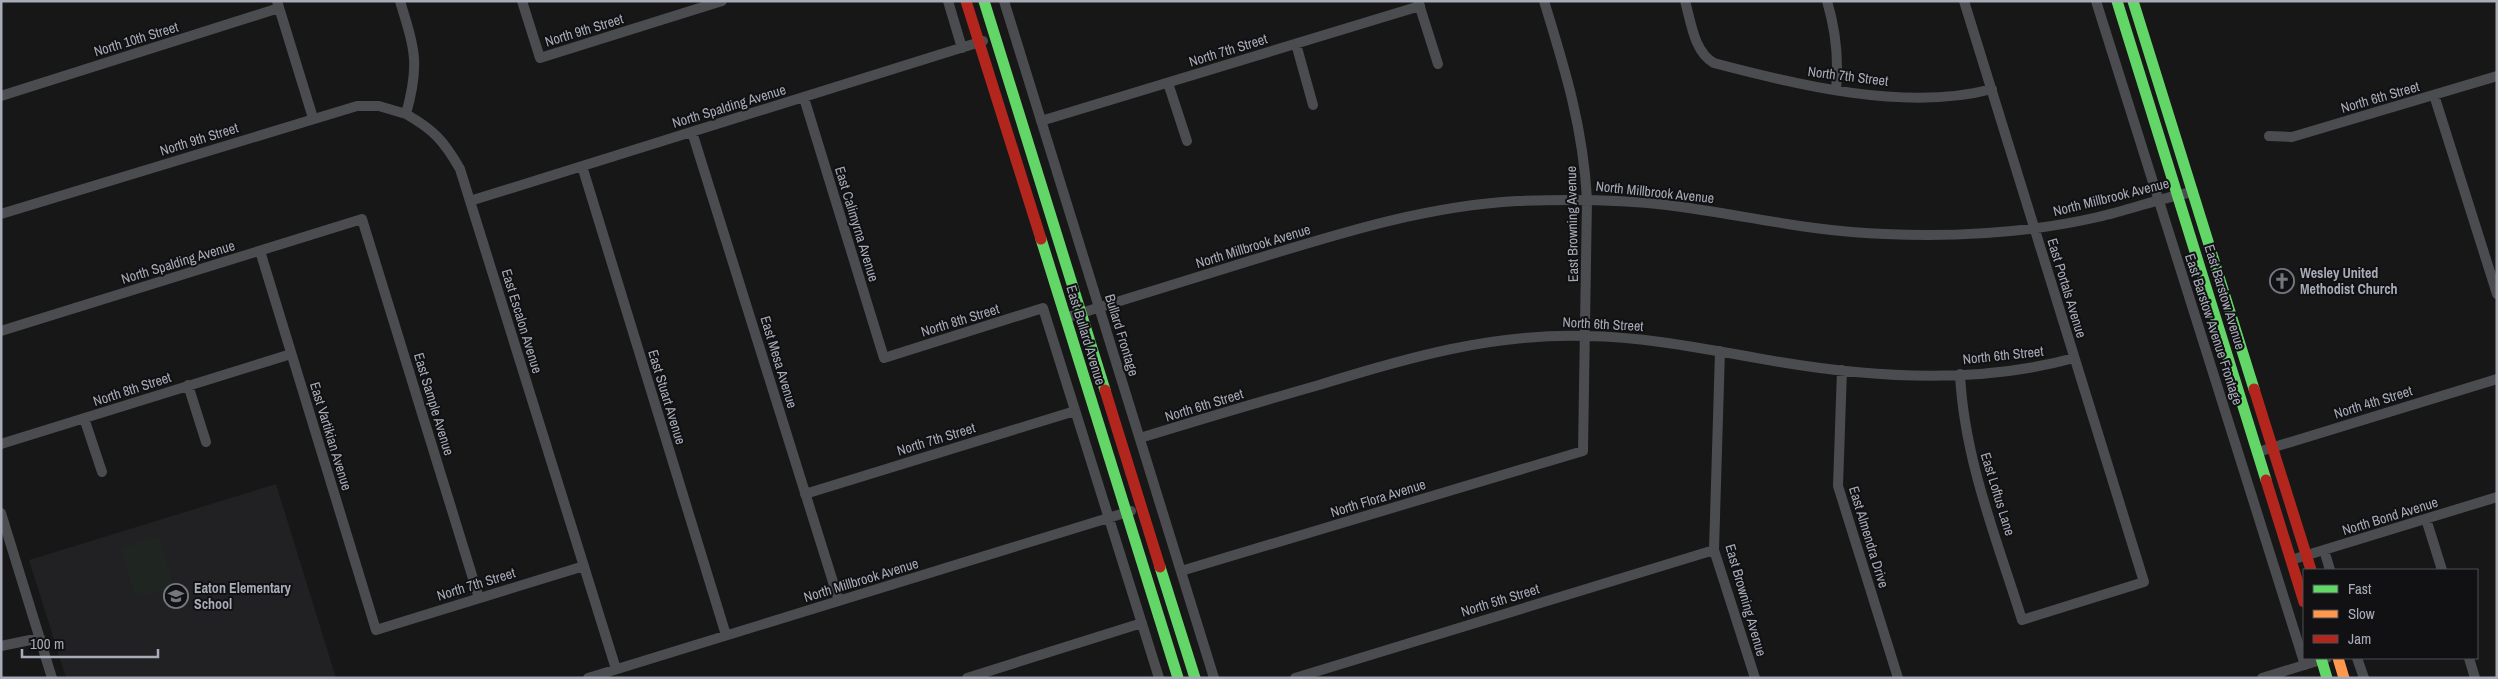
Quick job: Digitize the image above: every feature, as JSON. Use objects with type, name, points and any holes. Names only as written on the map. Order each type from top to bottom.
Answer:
[{"type":"main road","name":"East Bullard Avenue","points":[[966,1],[1178,678]]},
{"type":"main road","name":"East Bullard Avenue","points":[[984,1],[1195,678]]},
{"type":"main road","name":"East Barstow Avenue","points":[[2117,1],[2303,599]]},
{"type":"main road","name":"East Barstow Avenue","points":[[2133,1],[2311,569]]},
{"type":"main road","points":[[2324,659],[2327,678]]},
{"type":"main road","points":[[2338,659],[2344,678]]},
{"type":"street","points":[[400,1],[414,47],[413,89],[406,114]]},
{"type":"street","name":"North 9th Street","points":[[522,1],[540,58],[722,1]]},
{"type":"street","points":[[948,1],[962,48]]},
{"type":"street","name":"East Browning Avenue","points":[[1544,1],[1575,105],[1585,160],[1587,199],[1583,451]]},
{"type":"street","name":"North 7th Street","points":[[1685,1],[1704,58],[1714,63],[1767,77],[1867,94],[1955,96],[1992,89]]},
{"type":"street","points":[[1827,1],[1833,21],[1838,57],[1836,90]]},
{"type":"street","name":"East Portals Avenue","points":[[1964,1],[2144,582],[2022,620]]},
{"type":"street","name":"East Barstow Avenue Frontage","points":[[2096,1],[2303,656]]},
{"type":"street","name":"Bullard Frontage","points":[[1007,2],[1041,121],[1214,678]]},
{"type":"street","points":[[1419,4],[1438,64]]},
{"type":"street","name":"North 7th Street","points":[[1041,121],[1296,44],[1419,4]]},
{"type":"street","points":[[278,5],[314,118]]},
{"type":"street","name":"North 10th Street","points":[[1,96],[278,5]]},
{"type":"street","name":"North Spalding Avenue","points":[[470,201],[996,37]]},
{"type":"street","points":[[1296,44],[1313,105]]},
{"type":"street","name":"North 6th Street","points":[[2270,136],[2292,137],[2497,76]]},
{"type":"street","points":[[1168,83],[1187,142]]},
{"type":"street","points":[[2434,95],[2497,294]]},
{"type":"street","name":"East Calimyrna Avenue","points":[[804,98],[884,358]]},
{"type":"street","name":"North 9th Street","points":[[1,214],[357,106],[379,106],[406,114]]},
{"type":"street","name":"East Escalon Avenue","points":[[406,114],[428,126],[445,143],[460,169],[616,669]]},
{"type":"street","name":"East Mesa Avenue","points":[[692,132],[839,601]]},
{"type":"street","name":"East Stuart Avenue","points":[[582,166],[726,635]]},
{"type":"street","name":"North Millbrook Avenue","points":[[1065,318],[1358,228],[1407,215],[1485,204],[1587,199],[1670,205],[1820,230],[1885,234],[1958,234],[2035,229],[2099,217],[2193,192]]},
{"type":"street","name":"North Spalding Avenue","points":[[1,331],[362,219]]},
{"type":"street","name":"East Sample Avenue","points":[[362,219],[479,598]]},
{"type":"street","name":"East Vartikian Avenue","points":[[260,251],[376,630]]},
{"type":"street","name":"North 8th Street","points":[[884,358],[1043,308],[1075,411]]},
{"type":"street","name":"North 6th Street","points":[[1140,438],[1407,358],[1510,339],[1586,336],[1634,338],[1842,370],[1900,374],[1960,374],[2006,371],[2074,358]]},
{"type":"street","name":"East Browning Avenue","points":[[1720,350],[1714,550],[1755,678]]},
{"type":"street","name":"North 8th Street","points":[[1,444],[291,354]]},
{"type":"street","name":"East Almendra Drive","points":[[1842,370],[1838,486],[1898,678]]},
{"type":"street","name":"East Loftus Lane","points":[[1960,374],[1961,405],[1967,442],[2022,620]]},
{"type":"street","name":"North 4th Street","points":[[2258,452],[2497,379]]},
{"type":"street","name":"North 8th Street","points":[[188,385],[206,442]]},
{"type":"street","points":[[1075,411],[1159,678]]},
{"type":"street","name":"North 7th Street","points":[[805,494],[1075,411]]},
{"type":"street","name":"North 8th Street","points":[[84,418],[102,472]]},
{"type":"street","name":"North Flora Avenue","points":[[1181,572],[1583,451]]},
{"type":"street","name":"North Bond Avenue","points":[[2291,560],[2497,497]]},
{"type":"street","name":"North Millbrook Avenue","points":[[588,678],[1142,508]]},
{"type":"street","points":[[1,513],[52,678]]},
{"type":"street","points":[[2426,519],[2442,569]]},
{"type":"street","name":"North 5th Street","points":[[1295,678],[1714,550]]},
{"type":"street","points":[[2324,550],[2330,569]]},
{"type":"street","name":"North 7th Street","points":[[376,630],[584,566]]},
{"type":"street","points":[[967,678],[1142,623]]},
{"type":"street","points":[[1,646],[40,638]]},
{"type":"street","name":"East Barstow Avenue Frontage","points":[[2304,659],[2306,665]]},
{"type":"street","points":[[2262,678],[2321,659]]},
{"type":"street","points":[[2357,659],[2364,678]]},
{"type":"street","points":[[2469,659],[2475,678]]},
{"type":"shaded area","name":"Eaton Elementary School","points":[[276,484],[336,678],[66,678],[29,560]]},
{"type":"shaded area","points":[[159,536],[174,588],[136,597],[121,548]]},
{"type":"traffic: fast","points":[[984,1],[1105,390]]},
{"type":"traffic: fast","points":[[2117,1],[2266,480]]},
{"type":"traffic: fast","points":[[2133,1],[2254,389]]},
{"type":"traffic: fast","points":[[1041,239],[1178,678]]},
{"type":"traffic: fast","points":[[1160,567],[1195,678]]},
{"type":"traffic: fast","points":[[2321,659],[2327,678]]},
{"type":"traffic: slow","points":[[2338,659],[2344,678]]},
{"type":"traffic: jam","points":[[966,1],[1041,239]]},
{"type":"traffic: jam","points":[[2254,389],[2311,569]]},
{"type":"traffic: jam","points":[[1105,390],[1160,567]]},
{"type":"traffic: jam","points":[[2266,480],[2303,599]]},
{"type":"place","name":"Wesley United Methodist Church","points":[[2282,281]]},
{"type":"place","name":"Eaton Elementary School","points":[[176,596]]}]
